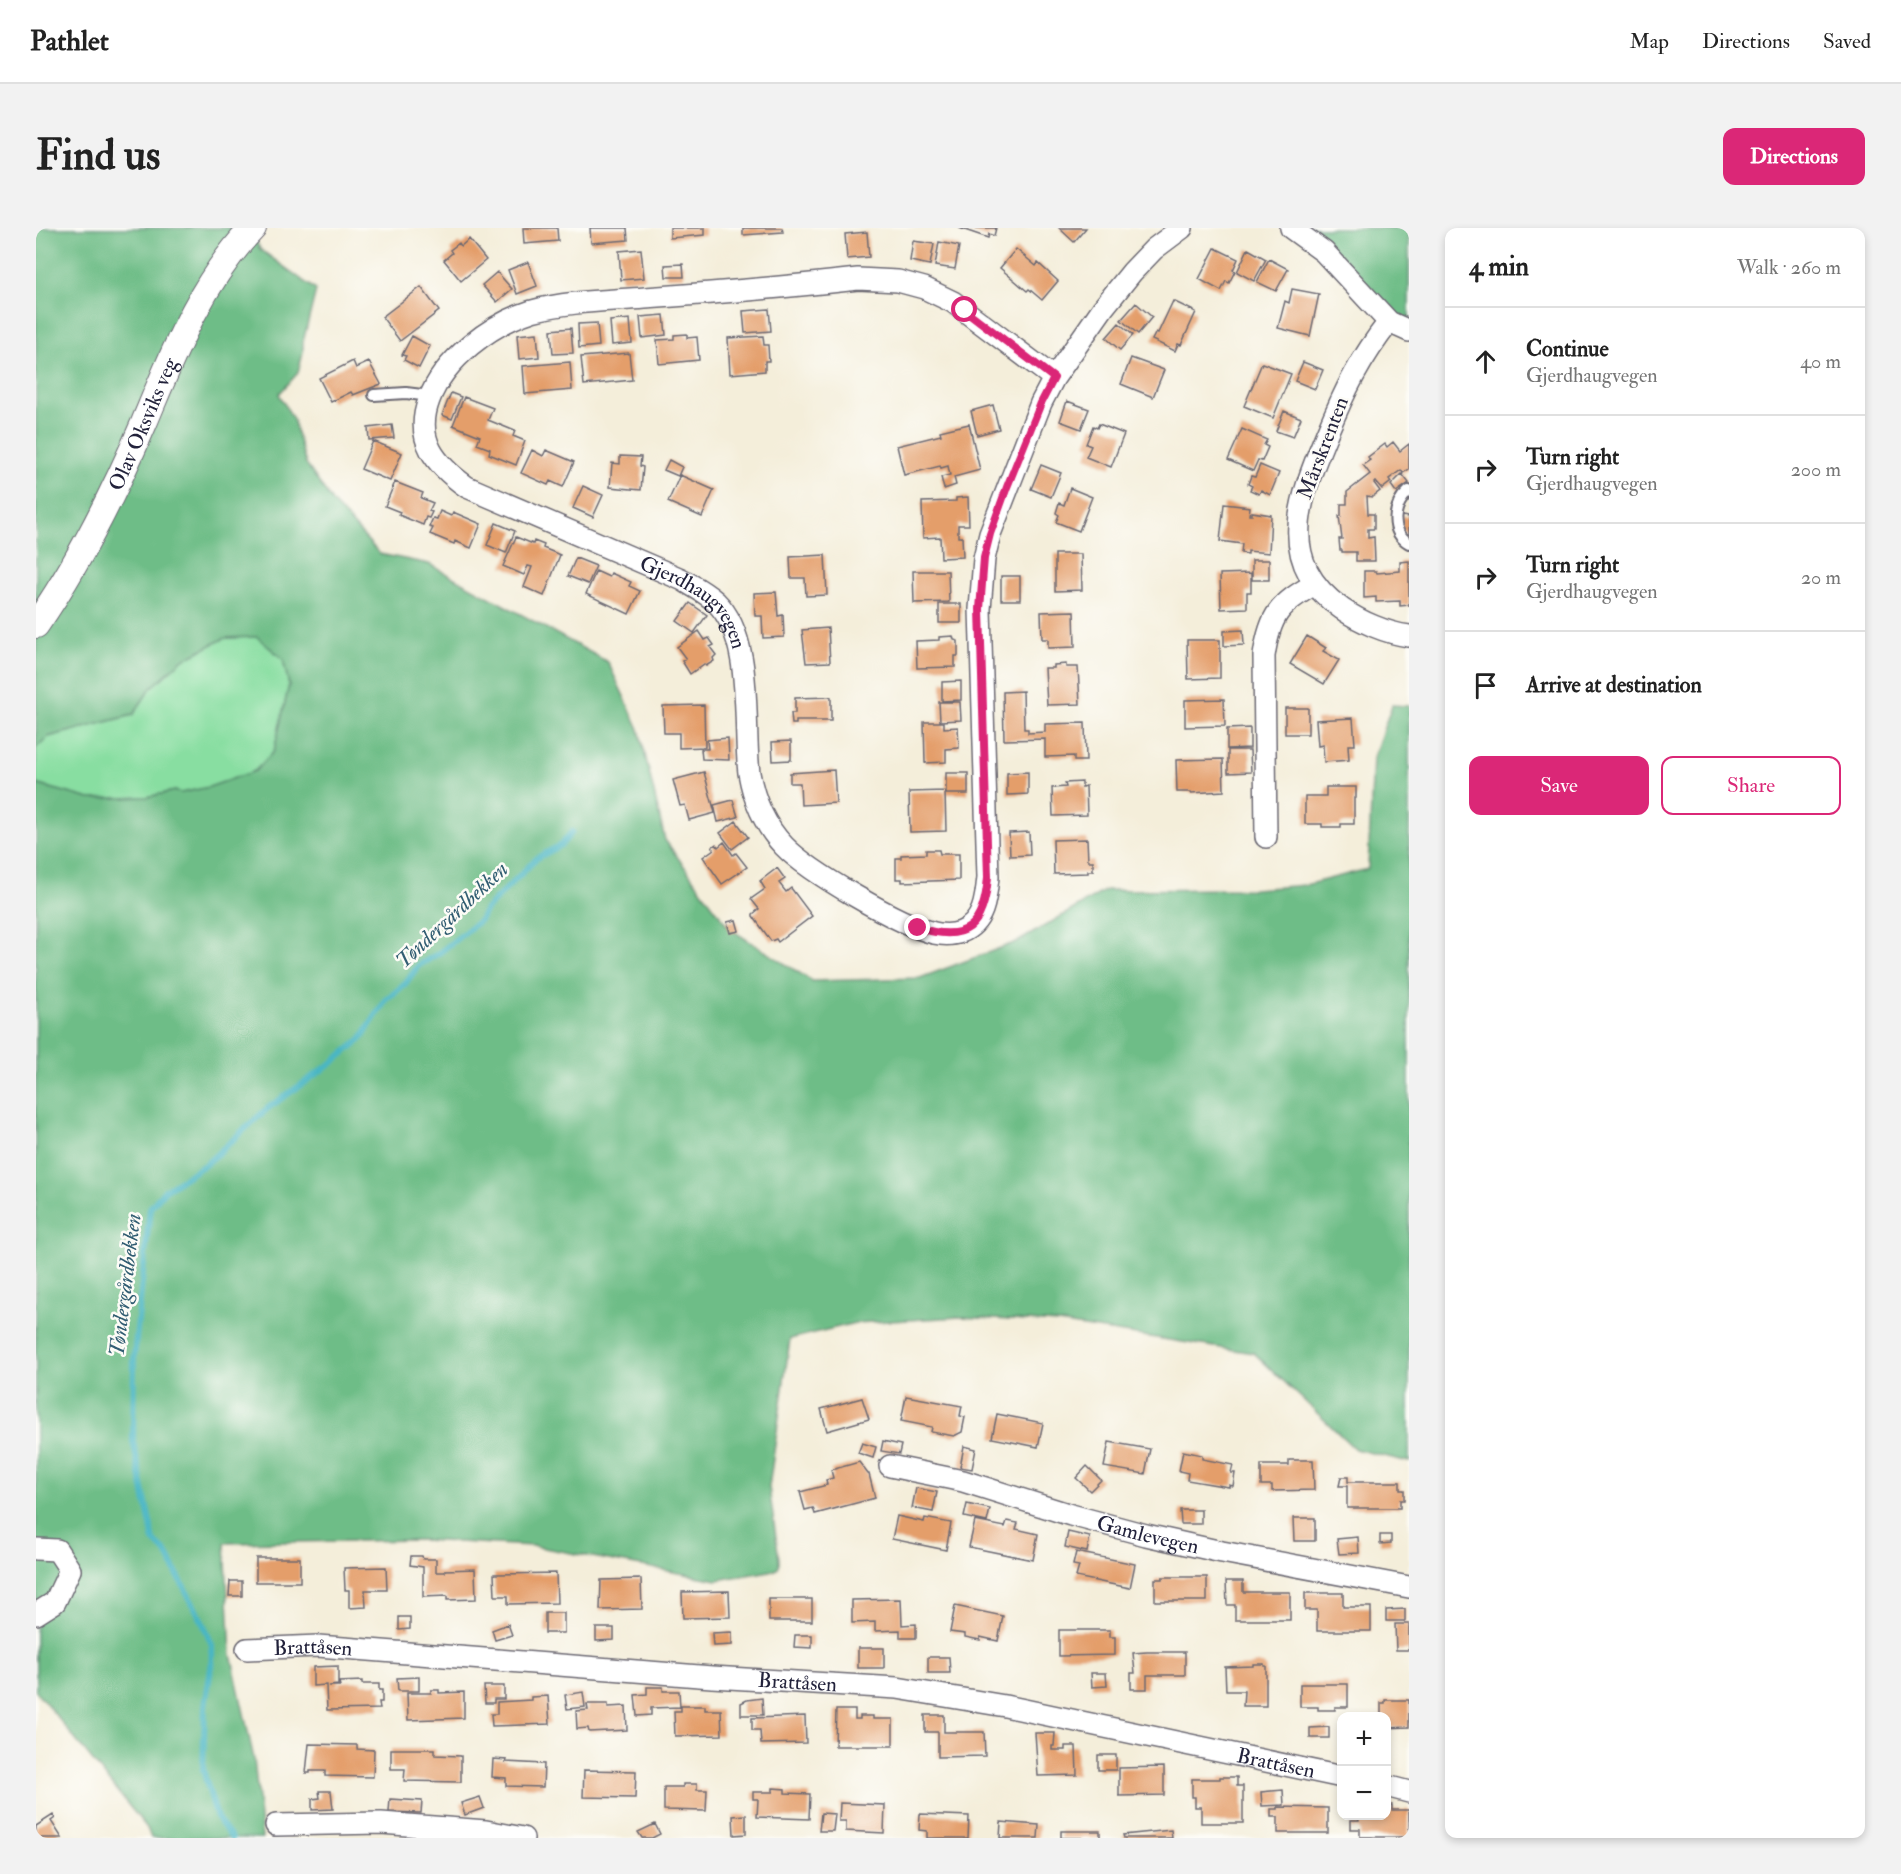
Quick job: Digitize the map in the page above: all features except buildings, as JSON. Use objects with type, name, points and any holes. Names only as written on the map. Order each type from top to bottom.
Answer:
[{"type":"street","name":"Olav Oksviks veg","points":[[36,625],[80,557],[197,304],[234,247],[253,228]]},
{"type":"street","name":"Gjerdhaugvegen","points":[[1054,378],[953,302],[924,288],[898,281],[868,279],[613,300],[557,306],[532,312],[496,328],[463,352],[443,373],[424,411],[425,436],[434,457],[449,474],[467,487],[681,579],[700,589],[716,603],[733,627],[741,654],[749,773],[752,791],[768,826],[791,853],[823,876],[918,928],[945,935],[962,932],[972,925],[982,912],[988,877],[980,609],[984,558],[990,534],[1041,403],[1054,378],[1102,308],[1132,272],[1154,249],[1182,228]]},
{"type":"street","points":[[1291,228],[1324,252],[1389,322],[1409,331]]},
{"type":"street","name":"Mårskrenten","points":[[1389,322],[1366,352],[1348,384],[1311,472],[1300,508],[1298,527],[1305,564],[1315,584],[1332,602],[1373,626],[1409,636]]},
{"type":"street","points":[[1266,837],[1264,656],[1268,630],[1279,609],[1293,596],[1315,584]]},
{"type":"street","name":"Gamlevegen","points":[[890,1466],[963,1481],[1071,1515],[1157,1537],[1222,1552],[1409,1587]]},
{"type":"street","points":[[36,1549],[57,1550],[70,1570],[55,1602],[36,1614]]},
{"type":"street","name":"Brattåsen","points":[[247,1649],[318,1646],[712,1677],[897,1688],[1016,1708],[1337,1776]]},
{"type":"street","points":[[1391,1787],[1409,1792]]},
{"type":"street","points":[[276,1826],[381,1823],[486,1832],[523,1838]]},
{"type":"lane","points":[[374,395],[406,393],[430,396]]},
{"type":"lane","points":[[1409,491],[1398,504],[1395,525],[1398,533],[1409,543]]},
{"type":"green space","points":[[36,228],[250,228],[260,249],[316,290],[298,373],[279,394],[293,419],[306,464],[333,503],[380,554],[429,564],[608,662],[639,729],[665,840],[730,929],[812,981],[920,978],[1019,941],[1106,890],[1254,889],[1305,885],[1368,869],[1373,758],[1392,705],[1409,706],[1409,1462],[1355,1449],[1254,1353],[1058,1323],[961,1317],[855,1323],[790,1339],[769,1487],[779,1559],[779,1567],[776,1570],[717,1580],[533,1546],[422,1540],[225,1543],[231,1654],[254,1759],[262,1838],[151,1838],[147,1828],[36,1691],[36,784],[90,799],[147,797],[209,787],[255,771],[274,751],[289,685],[283,659],[257,637],[225,638],[183,659],[150,689],[133,715],[48,737],[36,748]]},
{"type":"green space","points":[[1296,228],[1409,228],[1409,338]]},
{"type":"green space","points":[[257,637],[283,659],[289,685],[274,751],[255,771],[210,787],[147,797],[90,799],[36,784],[36,748],[48,737],[133,715],[150,689],[183,659],[225,638]]},
{"type":"waterway","name":"Tøndergårdbekken","points":[[232,1838],[217,1818],[203,1770],[205,1706],[212,1662],[212,1645],[165,1551],[154,1541],[133,1441],[134,1357],[150,1208],[165,1190],[206,1164],[268,1108],[332,1063],[361,1039],[386,1000],[405,984],[418,966],[439,953],[480,920],[486,909],[537,858],[561,845],[572,832]]},
{"type":"route","points":[[918,928],[945,935],[962,932],[972,925],[982,912],[986,897],[988,877],[980,584],[990,534],[1041,403],[1054,378],[965,310]]}]
